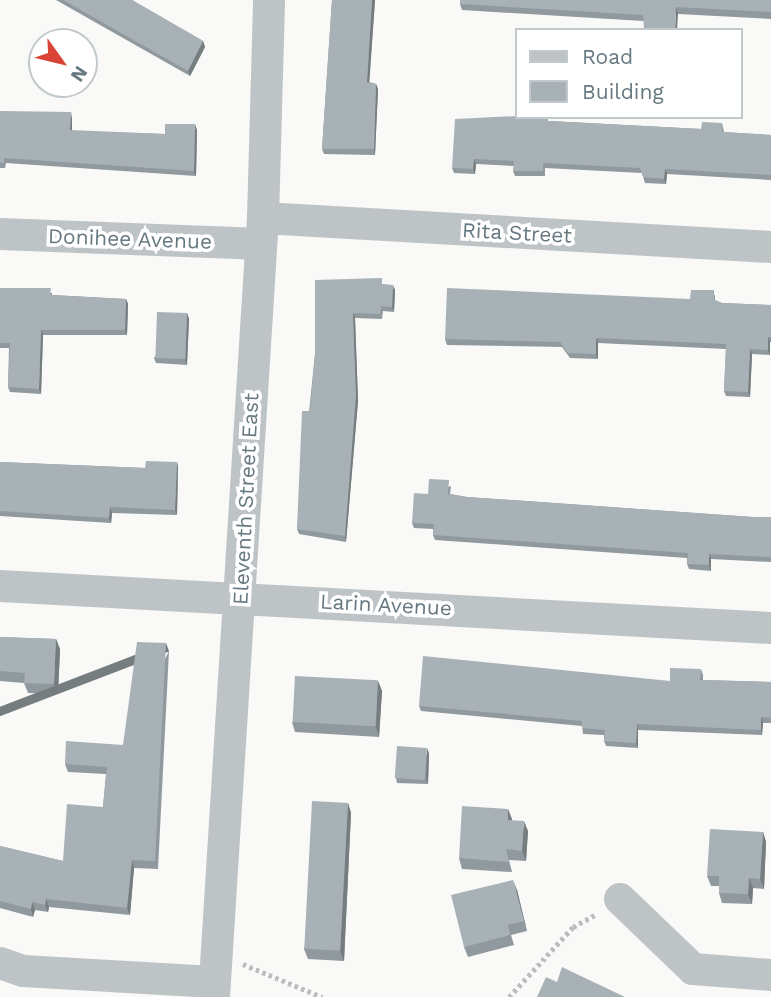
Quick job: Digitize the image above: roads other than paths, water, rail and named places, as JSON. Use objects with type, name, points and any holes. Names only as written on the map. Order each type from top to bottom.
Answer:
[{"type":"street","name":"Eleventh Street East","points":[[215,977],[242,597],[261,231],[269,0]]},
{"type":"street","name":"Donihee Avenue","points":[[0,234],[261,231]]},
{"type":"street","name":"Rita Street","points":[[261,231],[771,247]]},
{"type":"street","name":"Larin Avenue","points":[[0,586],[242,597],[771,628]]},
{"type":"street","points":[[620,900],[693,969],[771,975]]},
{"type":"street","points":[[0,963],[23,971],[215,977]]}]
